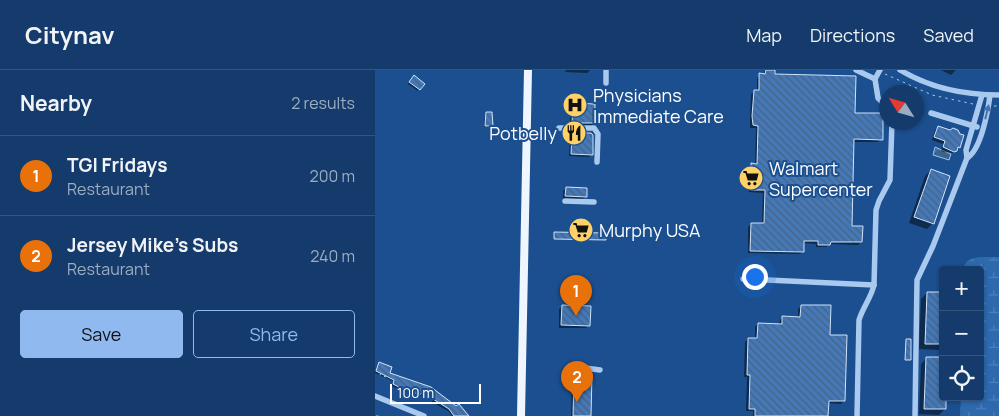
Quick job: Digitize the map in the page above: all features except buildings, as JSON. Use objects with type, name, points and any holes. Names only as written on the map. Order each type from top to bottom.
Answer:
[{"type":"main road","points":[[521,416],[528,70]]},
{"type":"street","points":[[606,70],[606,83]]},
{"type":"street","points":[[857,70],[875,79]]},
{"type":"street","points":[[879,99],[875,79],[880,70]]},
{"type":"street","points":[[900,70],[936,87],[982,95],[999,95]]},
{"type":"street","points":[[915,416],[917,280],[933,246],[967,158],[967,150],[982,95]]},
{"type":"street","points":[[967,158],[973,155],[983,129],[989,108],[990,95]]},
{"type":"street","points":[[931,113],[983,129]]},
{"type":"street","points":[[559,128],[594,128],[597,130],[597,162]]},
{"type":"street","points":[[857,416],[859,320],[863,309],[872,295],[874,285],[876,210],[890,180],[892,130]]},
{"type":"street","points":[[970,139],[978,142]]},
{"type":"street","points":[[565,201],[593,202]]},
{"type":"street","points":[[743,279],[874,285]]},
{"type":"street","points":[[570,366],[600,370]]},
{"type":"street","points":[[375,396],[425,416]]},
{"type":"path","points":[[887,75],[932,95],[975,105]]},
{"type":"path","points":[[993,106],[999,106]]},
{"type":"path","points":[[381,373],[380,375],[386,377]]},
{"type":"green space","points":[[999,257],[999,416],[960,416],[961,401],[984,401],[984,266],[965,266],[971,259]]},
{"type":"water","points":[[935,147],[951,154],[949,160],[933,155]]},
{"type":"place","name":"Physicians Immediate Care","points":[[575,105]]},
{"type":"place","name":"Potbelly","points":[[574,133]]},
{"type":"place","name":"Walmart Supercenter","points":[[751,178]]},
{"type":"place","name":"Murphy USA","points":[[581,230]]},
{"type":"place","name":"TGI Fridays","points":[[576,316]]},
{"type":"place","name":"Jersey Mike's Subs","points":[[577,402]]}]
